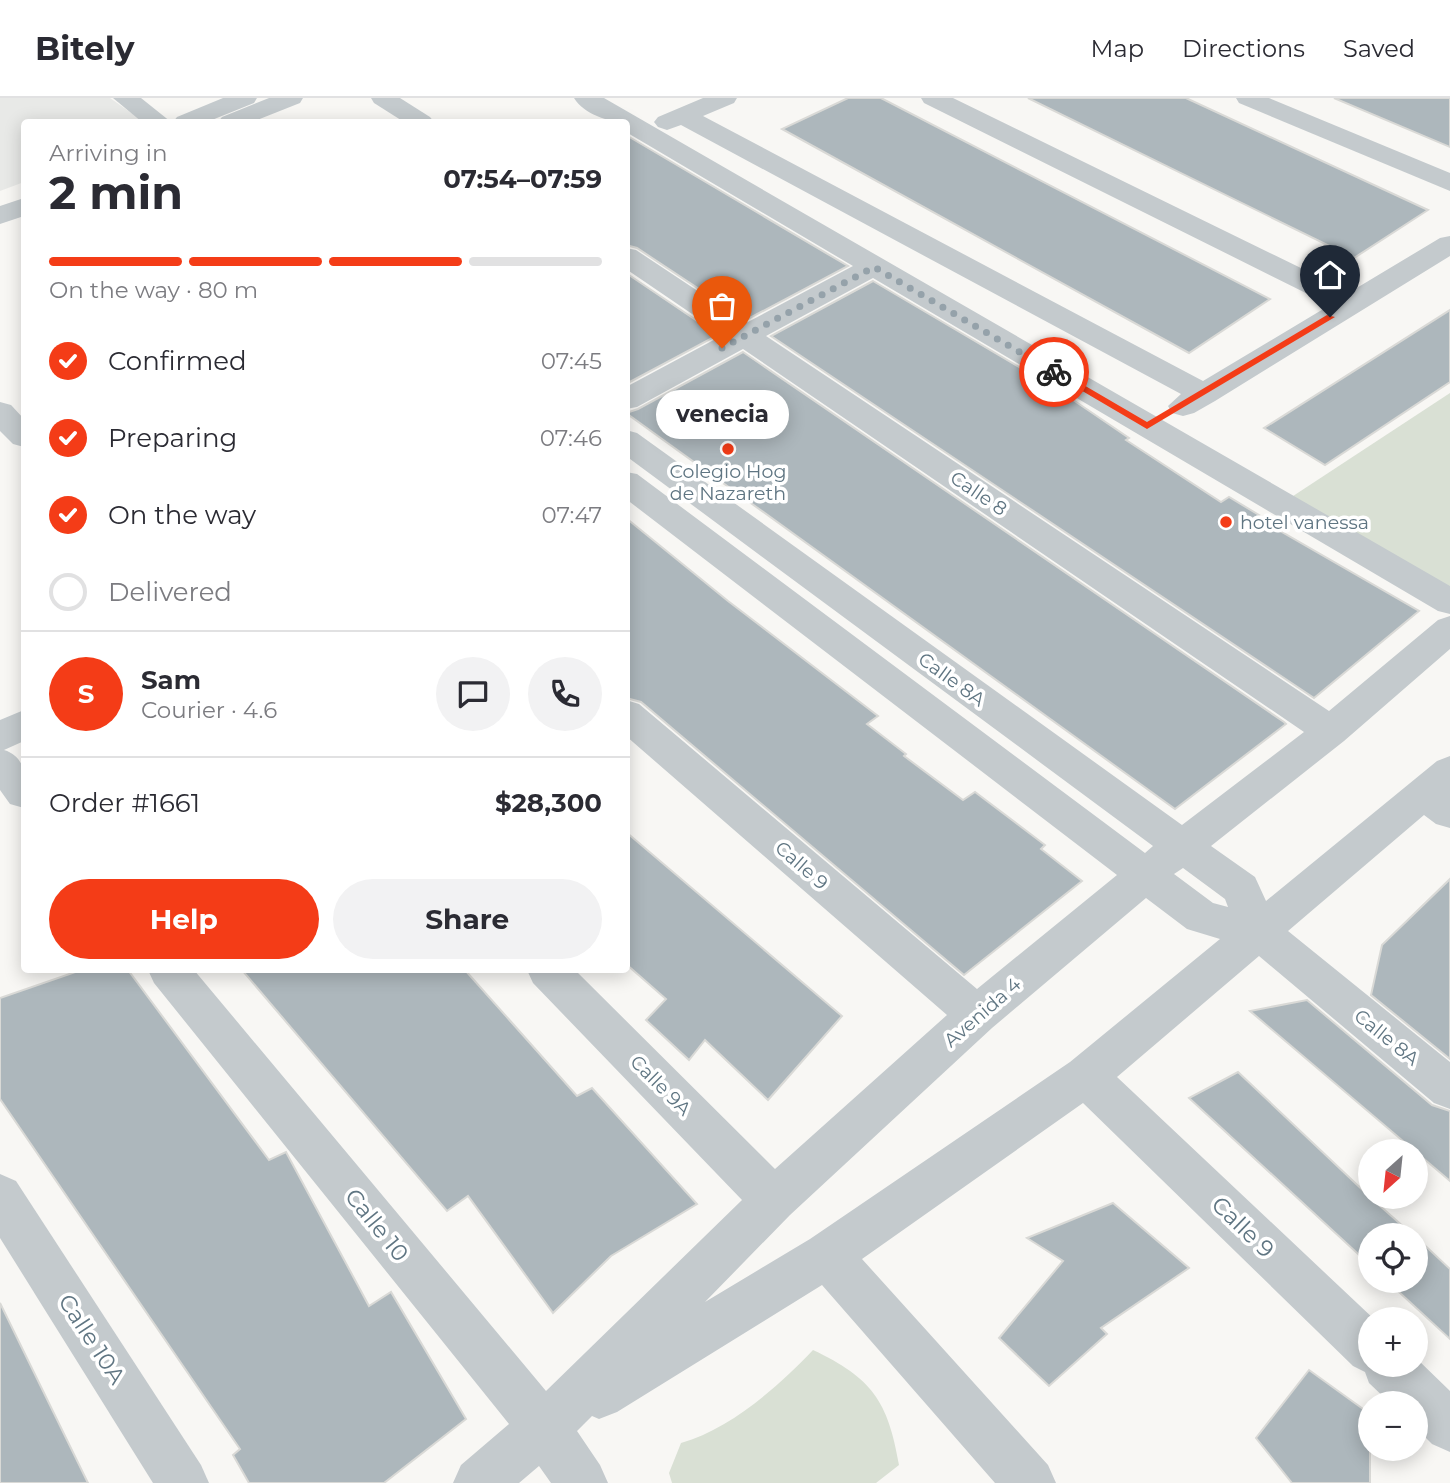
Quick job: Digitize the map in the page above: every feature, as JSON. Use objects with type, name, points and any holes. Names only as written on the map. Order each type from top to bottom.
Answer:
[{"type":"street","points":[[125,98],[154,119]]},
{"type":"street","points":[[190,117],[245,98]]},
{"type":"street","points":[[238,119],[291,98]]},
{"type":"street","points":[[383,98],[416,119]]},
{"type":"street","points":[[586,98],[614,119]]},
{"type":"street","points":[[635,135],[725,98]]},
{"type":"street","points":[[933,98],[1351,304]]},
{"type":"street","points":[[1248,98],[1450,183]]},
{"type":"street","points":[[683,116],[1204,394]]},
{"type":"street","points":[[635,135],[874,267],[1450,602]]},
{"type":"street","points":[[0,216],[18,195]]},
{"type":"street","points":[[1147,426],[1450,244]]},
{"type":"street","name":"Calle 8","points":[[630,259],[1331,731]]},
{"type":"street","points":[[630,398],[874,267]]},
{"type":"street","points":[[0,412],[21,434]]},
{"type":"street","name":"Calle 8A","points":[[630,443],[1241,889],[1259,932]]},
{"type":"street","name":"Calle 8A","points":[[630,485],[1201,917],[1259,932],[1450,1089]]},
{"type":"street","name":"Avenida 4","points":[[487,1480],[544,1428],[774,1199],[977,1015],[1144,874],[1182,848],[1331,731],[1450,629]]},
{"type":"street","name":"Calle 9","points":[[630,717],[977,1015]]},
{"type":"street","points":[[0,737],[21,726]]},
{"type":"street","points":[[0,763],[21,789]]},
{"type":"street","name":"Avenida 4","points":[[544,1428],[827,1255],[1086,1076],[1259,932],[1441,793]]},
{"type":"street","name":"Calle 10","points":[[171,973],[544,1428],[582,1483]]},
{"type":"street","name":"Calle 9A","points":[[551,973],[774,1199]]},
{"type":"street","name":"Calle 9","points":[[1086,1076],[1358,1337]]},
{"type":"street","name":"Calle 10A","points":[[0,1196],[183,1483]]},
{"type":"street","points":[[827,1255],[1030,1483]]},
{"type":"street","points":[[1399,1377],[1450,1426]]},
{"type":"shaded area","points":[[0,98],[110,98],[140,119],[21,119],[21,183],[0,191]]},
{"type":"shaded area","points":[[1450,393],[1450,598],[1287,500]]},
{"type":"shaded area","points":[[813,1350],[850,1371],[874,1394],[889,1424],[899,1465],[876,1483],[672,1483],[669,1473],[681,1443],[699,1437],[735,1417],[784,1378]]},
{"type":"building","points":[[848,98],[881,98],[1270,299],[1189,353],[782,129]]},
{"type":"building","points":[[1028,98],[1186,98],[1428,210],[1354,258]]},
{"type":"building","points":[[1334,98],[1450,98],[1450,147]]},
{"type":"building","points":[[630,137],[848,266],[746,320],[637,248],[630,246]]},
{"type":"building","points":[[630,276],[718,335],[630,382]]},
{"type":"building","points":[[873,281],[1060,391],[1129,438],[1126,440],[1221,502],[1229,497],[1259,515],[1256,517],[1419,611],[1314,698],[771,336]]},
{"type":"building","points":[[1450,310],[1450,382],[1325,465],[1264,428]]},
{"type":"building","points":[[743,352],[1286,724],[1175,809],[630,416],[630,412]]},
{"type":"building","points":[[630,521],[728,601],[878,716],[867,724],[906,754],[904,756],[963,800],[975,792],[1045,845],[1041,849],[1082,881],[964,975],[641,702],[630,699]]},
{"type":"building","points":[[630,835],[842,1016],[768,1100],[705,1040],[689,1060],[646,1020],[666,999],[630,968]]},
{"type":"building","points":[[1450,879],[1450,1059],[1371,995],[1382,945]]},
{"type":"building","points":[[72,973],[130,973],[269,1160],[286,1152],[369,1306],[391,1292],[466,1419],[384,1483],[249,1483],[233,1455],[240,1449],[0,1099],[0,998]]},
{"type":"building","points":[[245,973],[468,973],[577,1096],[592,1088],[697,1204],[611,1256],[553,1313],[468,1196],[447,1211]]},
{"type":"building","points":[[1307,1000],[1432,1105],[1450,1111],[1450,1181],[1428,1162],[1428,1139],[1401,1139],[1250,1011]]},
{"type":"building","points":[[1238,1072],[1358,1186],[1358,1209],[1384,1209],[1399,1223],[1358,1223],[1358,1254],[1189,1098]]},
{"type":"building","points":[[1113,1203],[1189,1268],[1101,1328],[1107,1334],[1049,1386],[999,1338],[1063,1261],[1027,1238]]},
{"type":"building","points":[[1428,1248],[1450,1269],[1450,1339],[1428,1319],[1428,1307],[1415,1307],[1400,1293],[1428,1293]]},
{"type":"building","points":[[0,1303],[88,1483],[0,1483]]},
{"type":"building","points":[[1309,1370],[1358,1405],[1358,1461],[1370,1461],[1370,1483],[1292,1483],[1256,1438]]},
{"type":"way so far","points":[[722,348],[874,267],[1054,372]]},
{"type":"place","name":"venecia","points":[[722,348]]},
{"type":"place","name":"Colegio Hog de Nazareth","points":[[728,449]]},
{"type":"place","name":"hotel vanessa","points":[[1226,522]]},
{"type":"route","points":[[1054,372],[1147,426],[1330,317]]}]
